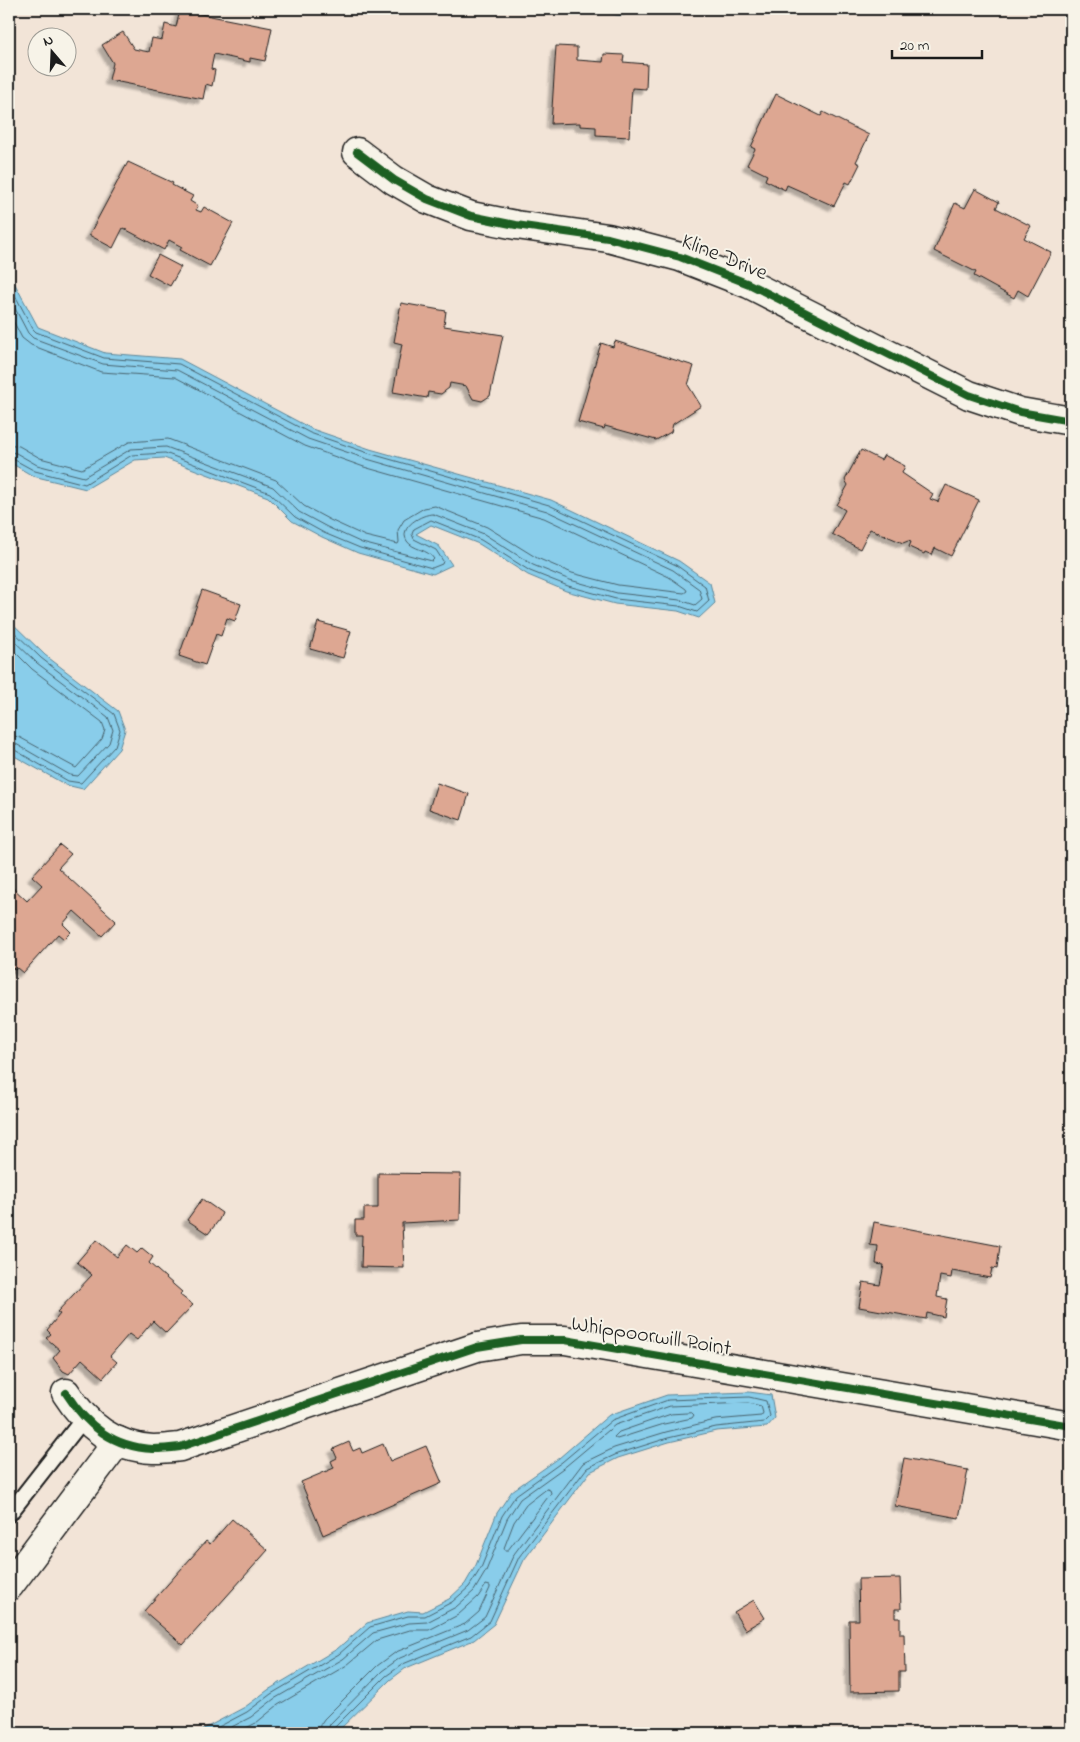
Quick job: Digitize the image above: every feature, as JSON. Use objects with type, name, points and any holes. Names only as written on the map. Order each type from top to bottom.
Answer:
[{"type":"street","name":"Kline Drive","points":[[357,152],[394,180],[427,199],[470,216],[516,225],[608,238],[680,257],[749,284],[969,395],[1020,412],[1071,421]]},
{"type":"street","name":"Whippoorwill Point","points":[[66,1394],[84,1418],[102,1433],[118,1441],[153,1449],[180,1447],[478,1347],[521,1340],[565,1340],[1071,1426]]},
{"type":"street","points":[[9,1586],[118,1441]]},
{"type":"lane","points":[[9,1514],[84,1418]]},
{"type":"water","points":[[604,9],[641,9],[632,13],[617,15]]},
{"type":"water","points":[[9,273],[38,327],[105,353],[180,359],[312,429],[370,449],[551,500],[679,561],[710,583],[715,603],[699,618],[678,611],[615,604],[566,591],[528,575],[479,544],[431,525],[416,534],[439,546],[452,565],[433,574],[358,553],[292,521],[268,497],[164,458],[135,460],[86,489],[33,476],[9,462]]},
{"type":"water","points":[[9,620],[45,655],[118,711],[125,730],[119,749],[83,789],[66,785],[9,753]]},
{"type":"water","points":[[749,1392],[771,1395],[775,1418],[767,1427],[716,1431],[669,1442],[618,1458],[590,1472],[524,1560],[494,1624],[474,1640],[406,1668],[390,1680],[336,1733],[196,1733],[245,1707],[268,1690],[337,1649],[367,1623],[408,1611],[423,1612],[449,1599],[465,1584],[476,1565],[497,1513],[512,1491],[559,1458],[609,1415],[667,1395]]},
{"type":"building","points":[[180,10],[272,28],[265,61],[250,58],[250,62],[214,54],[211,69],[215,70],[212,86],[206,84],[203,99],[109,80],[113,63],[102,45],[123,32],[134,49],[149,52],[152,38],[162,40],[165,24],[176,27]]},
{"type":"building","points":[[556,46],[577,47],[577,60],[603,62],[604,54],[624,55],[623,62],[647,64],[646,89],[632,88],[629,137],[596,135],[596,127],[580,126],[580,123],[551,124]]},
{"type":"building","points":[[776,94],[821,116],[823,112],[869,135],[856,162],[860,164],[850,184],[846,182],[834,206],[787,185],[785,190],[765,180],[767,175],[747,165],[755,149],[751,147]]},
{"type":"building","points":[[128,162],[173,183],[172,185],[193,196],[190,201],[198,206],[196,210],[201,212],[204,207],[233,223],[210,266],[180,250],[182,247],[169,240],[164,250],[123,228],[113,248],[89,235]]},
{"type":"building","points":[[975,189],[999,202],[996,208],[1031,226],[1024,238],[1051,252],[1028,296],[1018,290],[1014,298],[974,276],[976,272],[934,251],[955,203],[965,208]]},
{"type":"building","points":[[158,255],[181,267],[170,286],[148,274]]},
{"type":"building","points":[[401,303],[446,311],[444,326],[503,335],[490,396],[482,401],[473,399],[466,386],[450,383],[449,388],[441,394],[428,392],[427,398],[393,392],[402,344],[394,342]]},
{"type":"building","points":[[615,341],[694,366],[688,385],[701,406],[673,424],[671,432],[656,440],[605,426],[604,429],[578,422],[601,343],[613,347]]},
{"type":"building","points":[[861,450],[881,460],[884,455],[905,466],[902,473],[933,494],[930,499],[938,502],[946,485],[979,500],[951,556],[935,548],[932,555],[925,552],[924,554],[909,547],[911,542],[903,543],[870,529],[860,549],[832,534],[845,510],[837,505],[848,485],[845,480]]},
{"type":"building","points":[[202,590],[241,604],[235,621],[227,618],[221,636],[216,634],[205,665],[179,656]]},
{"type":"building","points":[[318,622],[351,631],[343,658],[310,649]]},
{"type":"building","points":[[437,783],[469,794],[461,820],[429,809]]},
{"type":"building","points":[[60,845],[71,854],[58,868],[116,921],[102,936],[74,911],[63,924],[71,932],[64,939],[58,934],[23,973],[17,968],[15,970],[9,964],[9,884],[27,901],[42,885],[32,876]]},
{"type":"building","points":[[378,1173],[461,1174],[460,1220],[402,1223],[404,1268],[361,1267],[362,1235],[355,1235],[355,1220],[364,1220],[364,1208],[378,1208]]},
{"type":"building","points":[[202,1199],[222,1213],[208,1234],[187,1220]]},
{"type":"building","points":[[874,1222],[1000,1246],[997,1269],[992,1268],[990,1278],[952,1271],[951,1278],[940,1276],[937,1297],[947,1299],[944,1317],[927,1313],[926,1319],[859,1307],[863,1282],[880,1285],[884,1265],[876,1264],[878,1246],[870,1245]]},
{"type":"building","points":[[96,1240],[117,1257],[127,1245],[137,1253],[142,1248],[153,1257],[149,1263],[182,1292],[180,1295],[193,1305],[166,1333],[153,1321],[137,1340],[129,1334],[110,1356],[117,1362],[103,1378],[82,1359],[69,1374],[63,1371],[53,1358],[60,1350],[46,1338],[51,1334],[47,1330],[60,1314],[57,1312],[92,1275],[77,1262]]},
{"type":"building","points":[[349,1442],[353,1451],[360,1448],[362,1453],[383,1444],[390,1461],[426,1446],[442,1483],[323,1535],[301,1482],[334,1468],[331,1461],[337,1458],[333,1449]]},
{"type":"building","points":[[904,1458],[968,1470],[959,1518],[895,1506]]},
{"type":"building","points":[[232,1519],[268,1550],[183,1645],[144,1611],[206,1541],[210,1544]]},
{"type":"building","points":[[900,1578],[901,1609],[895,1609],[895,1618],[900,1618],[900,1634],[904,1634],[905,1672],[899,1672],[899,1691],[850,1692],[849,1620],[859,1620],[858,1579]]},
{"type":"building","points":[[754,1600],[765,1618],[745,1630],[734,1612]]},
{"type":"building","points":[[505,1730],[532,1730],[532,1733],[505,1733]]},
{"type":"cycle path","points":[[357,152],[394,180],[427,199],[471,216],[516,225],[608,238],[680,257],[749,284],[969,395],[1020,412],[1071,421]]},
{"type":"cycle path","points":[[66,1393],[92,1425],[113,1439],[139,1447],[153,1449],[174,1448],[477,1347],[521,1340],[565,1340],[1071,1426]]}]
